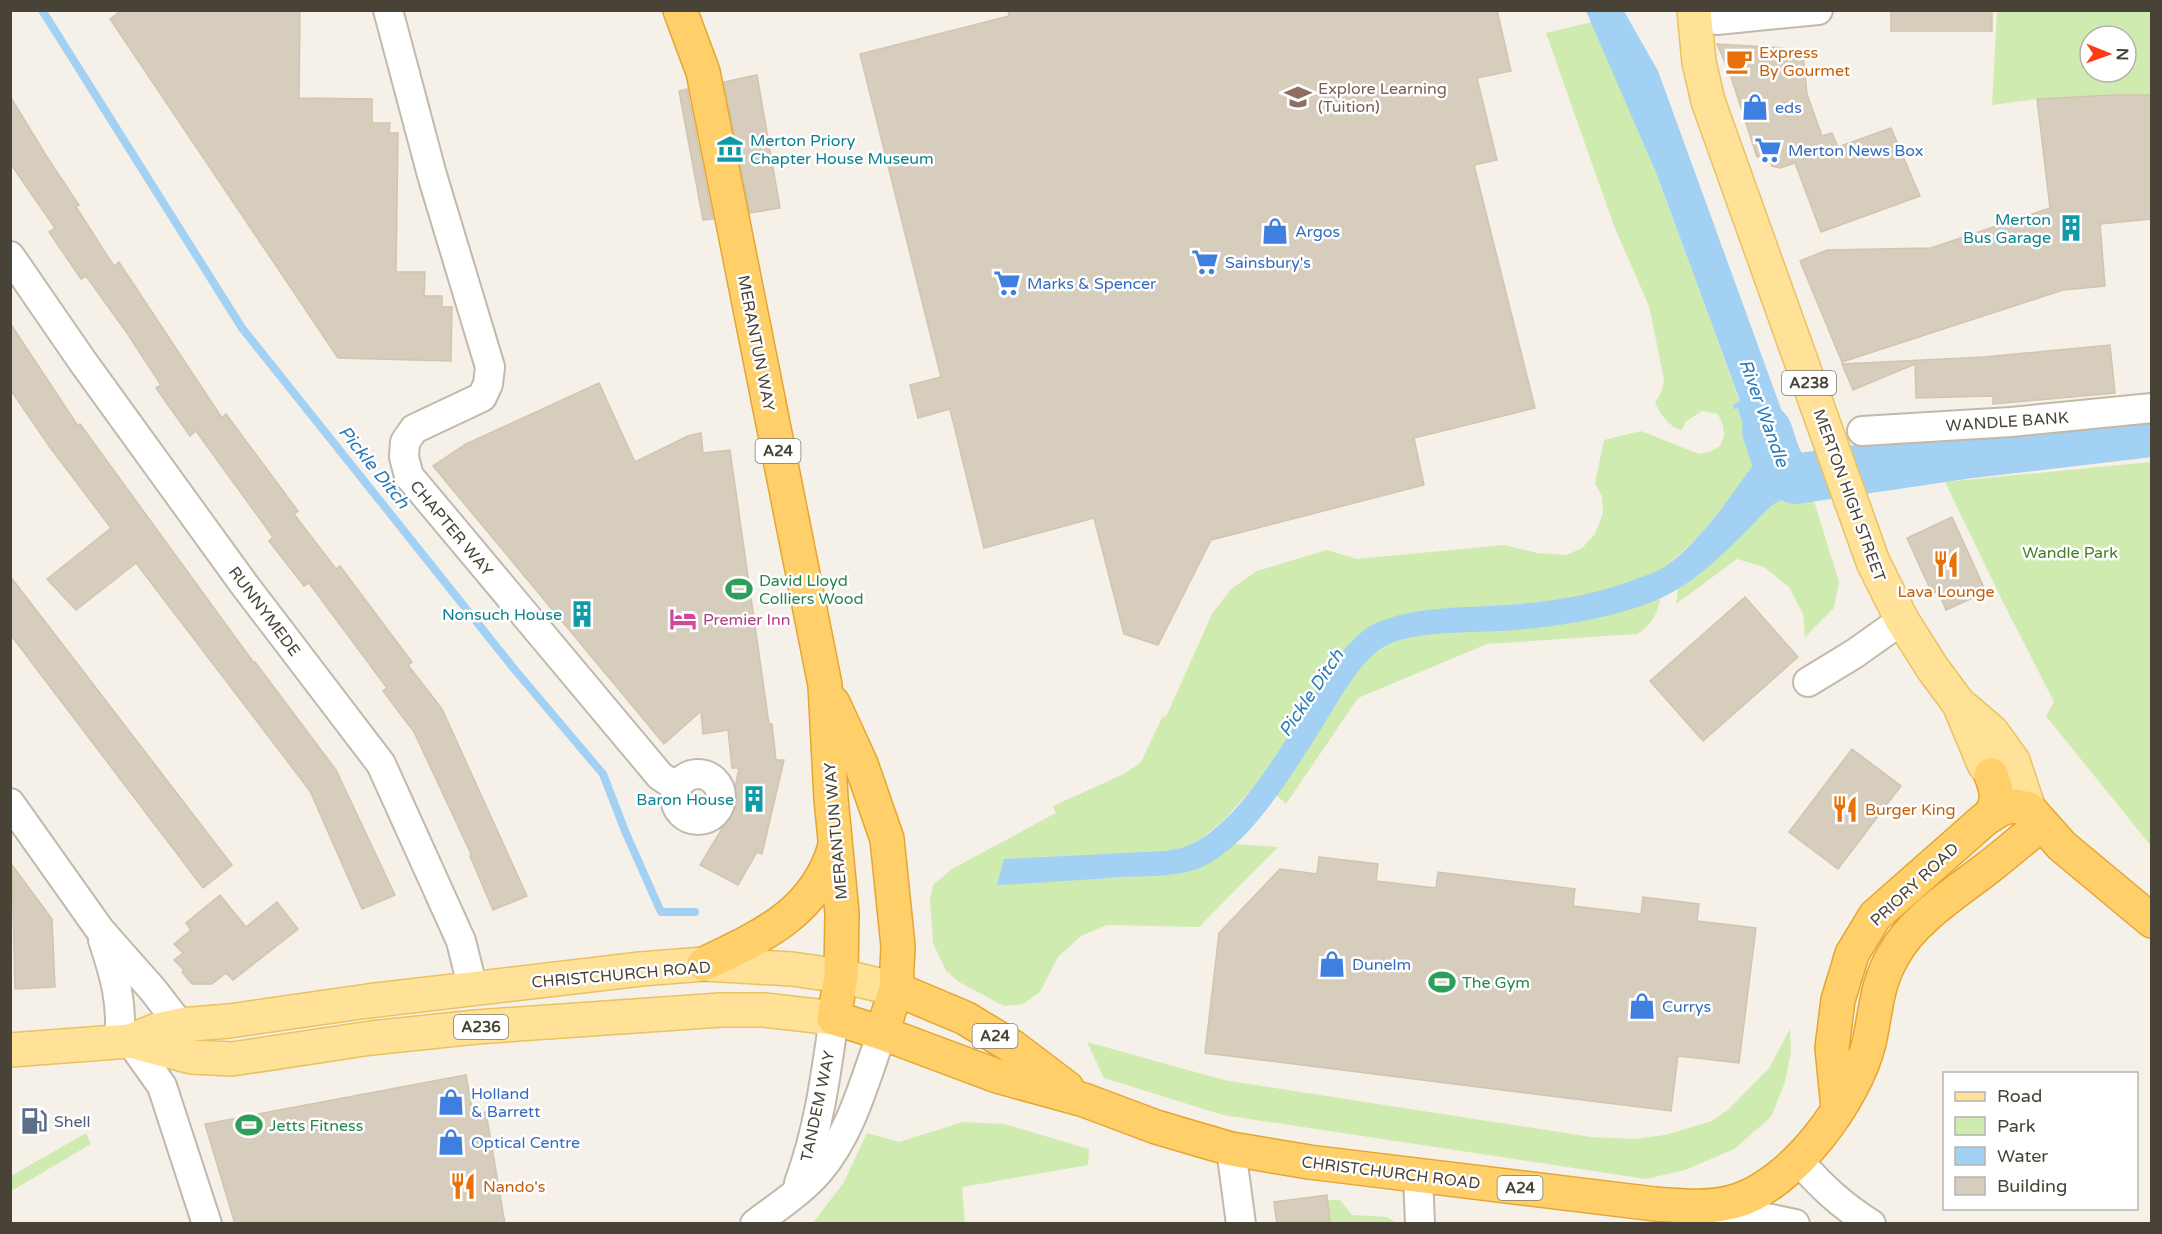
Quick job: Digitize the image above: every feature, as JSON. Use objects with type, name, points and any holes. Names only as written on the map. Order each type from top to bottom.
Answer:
[{"type":"highway","name":"MERANTUN WAY","points":[[680,10],[705,79]]},
{"type":"highway","name":"MERANTUN WAY","points":[[700,10],[705,79],[825,685],[831,798],[837,838],[842,913],[841,976]]},
{"type":"highway","name":"MERANTUN WAY","points":[[825,685],[861,764],[887,839],[898,946],[896,989],[882,1033]]},
{"type":"highway","points":[[1991,775],[1997,793],[1996,806],[1991,814]]},
{"type":"highway","points":[[831,798],[838,813],[851,823],[887,839]]},
{"type":"highway","name":"PRIORY ROAD","points":[[1799,1161],[1815,1143],[1838,1108],[1858,1075],[1869,1043],[1879,986],[1893,954],[1914,929],[2035,816],[2016,806],[1991,814],[1875,916],[1852,954],[1838,1000],[1832,1048],[1838,1108]]},
{"type":"highway","points":[[2035,816],[2062,846],[2151,921]]},
{"type":"highway","points":[[704,964],[782,923],[795,912],[816,889],[829,866],[837,838]]},
{"type":"highway","name":"A24","points":[[834,1018],[841,976]]},
{"type":"highway","name":"CHRISTCHURCH ROAD","points":[[896,989],[965,1018],[1013,1047],[1084,1100]]},
{"type":"highway","name":"CHRISTCHURCH ROAD","points":[[834,1018],[882,1033],[996,1076],[1084,1100],[1156,1127],[1231,1149],[1309,1162],[1655,1204],[1705,1206],[1735,1202],[1764,1190],[1799,1161]]},
{"type":"main road","name":"MERTON HIGH STREET","points":[[1706,15],[1700,62],[1708,101],[1873,562],[1902,620],[1933,669],[1959,704],[1980,757],[1991,775],[2004,790],[2035,816]]},
{"type":"main road","points":[[1959,704],[1992,732],[2013,761],[2035,816]]},
{"type":"main road","name":"CHRISTCHURCH ROAD","points":[[10,1050],[125,1041],[180,1025],[229,1022],[368,1001],[642,969],[704,964],[792,969],[841,976],[896,989]]},
{"type":"main road","name":"CHRISTCHURCH ROAD","points":[[125,1041],[192,1057],[232,1059],[371,1038],[476,1027],[651,1015],[764,1010],[834,1018]]},
{"type":"street","name":"CHAPTER WAY","points":[[388,10],[432,175],[490,367],[488,384],[482,397],[414,429],[405,442],[404,457],[409,476],[660,776],[677,787]]},
{"type":"street","points":[[1706,15],[1813,11]]},
{"type":"street","name":"RUNNYMEDE","points":[[10,256],[83,362],[236,574],[381,764],[461,941],[473,989]]},
{"type":"street","name":"WANDLE BANK","points":[[1862,431],[2011,422],[2151,408]]},
{"type":"street","points":[[1808,682],[1854,654],[1902,620]]},
{"type":"street","points":[[10,803],[100,930],[153,990],[180,1025]]},
{"type":"street","points":[[100,930],[114,973],[125,1041],[162,1086],[207,1224]]},
{"type":"street","name":"TANDEM WAY","points":[[795,1193],[811,1151],[834,1018]]},
{"type":"street","name":"TANDEM WAY","points":[[755,1224],[819,1171],[836,1148],[854,1112],[882,1033]]},
{"type":"street","points":[[1231,1149],[1241,1224]]},
{"type":"street","points":[[1799,1161],[1823,1189],[1847,1209],[1871,1224]]},
{"type":"street","points":[[1418,1176],[1420,1224]]},
{"type":"street","name":"CHRISTCHURCH ROAD","points":[[1705,1206],[1795,1224]]},
{"type":"green space","points":[[1997,11],[2151,11],[2151,95],[2037,99],[1992,105]]},
{"type":"green space","points":[[1592,22],[1657,175],[1740,402],[1733,405],[1738,408],[1755,464],[1700,536],[1664,568],[1661,597],[1656,614],[1637,634],[1487,644],[1358,698],[1286,804],[1260,780],[1222,822],[1202,838],[1186,847],[1165,851],[1093,879],[1170,874],[1203,866],[1234,844],[1278,847],[1199,927],[1107,925],[1081,936],[1058,957],[1040,992],[1023,1004],[1004,1006],[959,982],[946,971],[933,943],[930,900],[933,885],[952,869],[1056,813],[1053,806],[1124,774],[1141,762],[1163,716],[1166,717],[1212,614],[1231,589],[1257,571],[1327,550],[1357,559],[1504,545],[1537,553],[1566,555],[1582,548],[1595,534],[1603,513],[1602,496],[1595,483],[1604,440],[1641,431],[1699,454],[1720,446],[1724,436],[1718,414],[1702,411],[1685,422],[1682,430],[1662,416],[1655,403],[1662,391],[1664,379],[1649,306],[1614,226],[1546,33]]},
{"type":"green space","name":"Wandle Park","points":[[2152,462],[2151,846],[2046,716],[2054,702],[1945,482]]},
{"type":"green space","points":[[1811,491],[1839,582],[1834,608],[1805,637],[1803,614],[1789,587],[1764,567],[1737,559],[1676,604],[1678,589],[1703,571],[1771,506],[1784,498]]},
{"type":"green space","points":[[1790,1029],[1791,1052],[1785,1082],[1771,1117],[1734,1149],[1685,1170],[1646,1179],[1223,1115],[1104,1078],[1087,1042],[1224,1080],[1591,1137],[1634,1139],[1665,1135],[1712,1121],[1730,1108],[1769,1068]]},
{"type":"green space","points":[[963,1122],[1004,1124],[1089,1149],[1088,1165],[962,1187],[965,1223],[813,1223],[844,1182],[867,1133],[899,1142]]},
{"type":"green space","points":[[86,1133],[91,1144],[11,1191],[11,1176]]},
{"type":"green space","points":[[1328,1200],[1340,1200],[1352,1215],[1387,1217],[1396,1223],[1330,1223]]},
{"type":"water","points":[[1586,11],[1624,11],[1658,71],[1811,491],[1784,498],[1771,506],[1727,550],[1691,581],[1659,599],[1638,607],[1567,624],[1424,635],[1396,641],[1385,646],[1375,653],[1357,673],[1282,789],[1254,825],[1221,855],[1204,866],[1195,870],[1164,875],[997,885],[1004,859],[1165,851],[1182,848],[1207,835],[1226,819],[1261,777],[1333,665],[1350,643],[1363,631],[1385,619],[1413,612],[1442,608],[1510,605],[1574,597],[1656,572],[1692,544],[1754,464],[1738,408],[1734,409],[1733,405],[1740,401],[1657,175]]},
{"type":"building","points":[[122,10],[300,10],[299,98],[372,99],[372,123],[390,123],[389,133],[398,133],[396,272],[425,272],[424,296],[442,296],[442,307],[452,307],[451,361],[338,358],[110,19]]},
{"type":"building","name":"Sainsbury's","points":[[1008,10],[1497,10],[1511,71],[1477,78],[1497,160],[1474,165],[1535,408],[1414,438],[1424,485],[1211,540],[1158,645],[1124,634],[1094,518],[984,548],[950,409],[918,418],[910,385],[941,377],[860,54],[1009,16]]},
{"type":"building","points":[[1891,10],[1992,10],[1992,31],[1891,31]]},
{"type":"building","points":[[1717,44],[1783,48],[1783,57],[1803,53],[1807,94],[1822,136],[1832,133],[1838,147],[1891,128],[1920,196],[1821,232],[1795,163],[1780,168],[1772,166],[1768,154],[1757,157],[1730,74]]},
{"type":"building","points":[[757,75],[780,208],[750,213],[724,82]]},
{"type":"building","points":[[687,89],[713,219],[703,220],[679,91]]},
{"type":"building","name":"Merton Bus Garage","points":[[2151,95],[2151,219],[2100,224],[2105,286],[2063,290],[1842,362],[1800,261],[1827,250],[1931,248],[2050,208],[2037,99]]},
{"type":"building","points":[[10,96],[79,205],[76,207],[114,266],[119,262],[222,418],[226,414],[298,511],[294,514],[336,569],[340,566],[412,662],[408,665],[442,709],[527,896],[493,910],[470,856],[472,856],[414,732],[383,691],[387,688],[309,583],[304,586],[269,541],[273,537],[196,431],[190,436],[156,388],[161,385],[127,333],[86,276],[81,279],[49,232],[55,228],[10,163]]},
{"type":"building","points":[[10,323],[78,426],[80,424],[254,663],[336,770],[395,895],[362,909],[310,791],[136,563],[76,610],[47,579],[111,528],[49,446],[10,389]]},
{"type":"building","points":[[2110,345],[2115,393],[1993,404],[1993,396],[1916,398],[1915,364],[1853,390],[1842,364],[1984,357]]},
{"type":"building","name":"Premier Inn","points":[[599,383],[635,462],[688,436],[701,433],[703,453],[730,450],[769,724],[772,724],[776,760],[784,760],[762,854],[757,852],[738,885],[700,865],[730,812],[739,768],[732,768],[728,730],[703,734],[701,711],[664,744],[433,466],[466,444]]},
{"type":"building","name":"Lava Lounge","points":[[1952,517],[1986,592],[1946,610],[1938,591],[1932,593],[1907,538]]},
{"type":"building","points":[[10,576],[232,865],[203,888],[10,634]]},
{"type":"building","points":[[1745,597],[1798,657],[1703,741],[1650,681]]},
{"type":"building","name":"Burger King","points":[[1852,749],[1901,786],[1838,869],[1789,832]]},
{"type":"building","points":[[1319,857],[1378,864],[1376,881],[1436,888],[1438,872],[1575,889],[1573,906],[1641,914],[1643,897],[1699,904],[1697,921],[1756,928],[1739,1063],[1678,1056],[1671,1111],[1205,1053],[1219,933],[1280,869],[1317,874]]},
{"type":"building","points":[[12,865],[52,919],[55,987],[15,989]]},
{"type":"building","points":[[220,895],[246,927],[277,902],[298,929],[233,980],[226,973],[212,984],[192,984],[182,972],[184,970],[174,960],[183,953],[174,944],[191,930],[186,923]]},
{"type":"building","points":[[466,1075],[473,1115],[486,1112],[505,1224],[235,1224],[205,1124]]},
{"type":"building","points":[[1327,1195],[1330,1224],[1277,1224],[1274,1202]]},
{"type":"waterway","name":"Pickle Ditch","points":[[42,10],[242,328],[515,670],[603,774],[625,831],[661,912],[695,912]]},
{"type":"waterway","name":"River Wandle","points":[[1767,431],[1780,464],[1795,479],[1964,454],[2152,432]]},
{"type":"place","name":"Express By Gourmet","points":[[1739,61]]},
{"type":"place","name":"Explore Learning (Tuition)","points":[[1298,97]]},
{"type":"place","name":"eds","points":[[1755,107]]},
{"type":"place","name":"Merton Priory Chapter House Museum","points":[[730,149]]},
{"type":"place","name":"Merton News Box","points":[[1768,150]]},
{"type":"place","name":"Merton Bus Garage","points":[[2071,228]]},
{"type":"place","name":"Argos","points":[[1275,231]]},
{"type":"place","name":"Sainsbury's","points":[[1205,262]]},
{"type":"place","name":"Marks & Spencer","points":[[1007,283]]},
{"type":"place","name":"Lava Lounge","points":[[1946,564]]},
{"type":"place","name":"David Lloyd Colliers Wood","points":[[739,589]]},
{"type":"place","name":"Nonsuch House","points":[[582,614]]},
{"type":"place","name":"Premier Inn","points":[[683,619]]},
{"type":"place","name":"Baron House","points":[[754,799]]},
{"type":"place","name":"Burger King","points":[[1845,809]]},
{"type":"place","name":"Dunelm","points":[[1332,964]]},
{"type":"place","name":"The Gym","points":[[1442,982]]},
{"type":"place","name":"Currys","points":[[1642,1006]]},
{"type":"place","name":"Holland & Barrett","points":[[451,1102]]},
{"type":"place","name":"Shell","points":[[34,1121]]},
{"type":"place","name":"Jetts Fitness","points":[[249,1125]]},
{"type":"place","name":"Optical Centre","points":[[451,1142]]},
{"type":"place","name":"Nando's","points":[[463,1186]]}]
